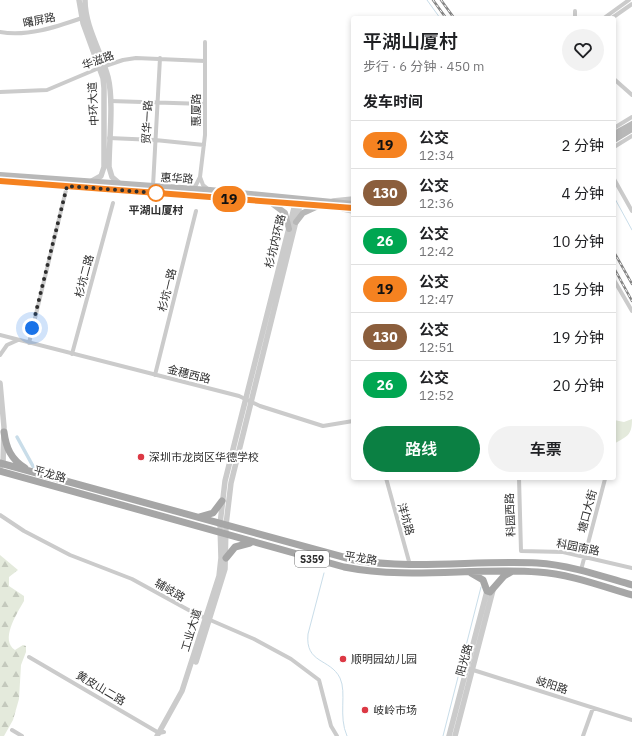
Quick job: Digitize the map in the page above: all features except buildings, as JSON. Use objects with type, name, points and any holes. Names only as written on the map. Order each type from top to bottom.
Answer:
[{"type":"main road","points":[[616,133],[632,124]]},
{"type":"main road","points":[[616,139],[632,129]]},
{"type":"main road","name":"惠华路","points":[[0,175],[210,190],[319,206],[329,204],[351,210]]},
{"type":"main road","name":"惠华路","points":[[0,181],[270,202],[351,204]]},
{"type":"main road","points":[[270,202],[285,213],[289,229]]},
{"type":"main road","points":[[296,222],[307,210],[319,206]]},
{"type":"main road","points":[[4,432],[7,448],[12,457],[19,465],[32,472]]},
{"type":"main road","name":"平龙路","points":[[1,464],[354,560],[388,565],[537,563],[581,570],[632,585]]},
{"type":"main road","name":"平龙路","points":[[0,471],[256,544],[360,570],[408,574],[516,571],[557,574],[632,595]]},
{"type":"main road","points":[[196,517],[203,517],[213,513],[222,501]]},
{"type":"main road","points":[[226,558],[238,545],[256,544]]},
{"type":"main road","points":[[469,572],[477,575],[483,580],[490,591],[504,576],[516,571]]},
{"type":"street","name":"中环大道","points":[[79,0],[82,18],[109,86],[110,172],[119,183]]},
{"type":"street","name":"中环大道","points":[[84,0],[88,22],[102,68],[105,92],[104,167],[101,176],[92,181]]},
{"type":"street","points":[[607,16],[629,0]]},
{"type":"street","points":[[615,16],[632,4]]},
{"type":"street","points":[[574,11],[575,16]]},
{"type":"street","name":"曙屏路","points":[[0,32],[16,34],[28,32],[82,18]]},
{"type":"street","name":"惠厦路","points":[[200,177],[204,145],[205,42]]},
{"type":"street","name":"华滋路","points":[[0,92],[47,90],[102,68],[130,59],[160,58],[206,61]]},
{"type":"street","name":"贸华一路","points":[[153,186],[160,58]]},
{"type":"street","points":[[616,81],[632,96]]},
{"type":"street","points":[[110,101],[205,104]]},
{"type":"street","points":[[616,127],[632,117]]},
{"type":"street","points":[[616,145],[632,136]]},
{"type":"street","points":[[109,138],[155,140],[204,145]]},
{"type":"street","points":[[188,188],[196,185],[200,177]]},
{"type":"street","points":[[200,177],[204,185],[210,190]]},
{"type":"street","points":[[616,183],[632,211]]},
{"type":"street","points":[[29,343],[67,186]]},
{"type":"street","points":[[329,204],[351,198]]},
{"type":"street","name":"杉坑内环路","points":[[223,524],[222,501],[225,481],[296,222],[298,202]]},
{"type":"street","name":"杉坑内环路","points":[[223,524],[248,400],[289,229],[298,202]]},
{"type":"street","name":"杉坑二路","points":[[72,354],[113,203]]},
{"type":"street","name":"杉坑一路","points":[[154,375],[196,211]]},
{"type":"street","points":[[616,283],[632,311]]},
{"type":"street","name":"金穗西路","points":[[0,335],[248,400],[323,426],[351,421]]},
{"type":"street","points":[[0,355],[8,345],[18,340]]},
{"type":"street","points":[[0,383],[4,432],[1,464]]},
{"type":"street","name":"洋坑路","points":[[387,480],[410,565]]},
{"type":"street","name":"科园西路","points":[[519,480],[521,551]]},
{"type":"street","name":"塘口大街","points":[[581,570],[604,480]]},
{"type":"street","name":"辅岐路","points":[[0,515],[24,531],[70,555],[132,579],[207,619],[280,653],[316,678],[320,684],[331,726],[337,736]]},
{"type":"street","name":"工业大道","points":[[160,734],[185,693],[220,571],[223,524]]},
{"type":"street","name":"工业大道","points":[[207,619],[223,575],[226,558],[223,534]]},
{"type":"street","name":"科园南路","points":[[521,551],[563,552],[632,568]]},
{"type":"street","name":"阳光路","points":[[449,736],[490,591]]},
{"type":"street","name":"黄皮山二路","points":[[29,657],[160,734]]},
{"type":"street","name":"阳光路","points":[[455,736],[469,668]]},
{"type":"street","name":"岐阳路","points":[[469,668],[632,720]]},
{"type":"street","points":[[583,736],[593,708]]},
{"type":"street","points":[[12,730],[22,736]]},
{"type":"green space","points":[[632,419],[630,432],[616,443],[616,420],[624,422]]},
{"type":"green space","points":[[0,555],[18,570],[9,577],[9,586],[24,596],[24,601],[11,627],[9,640],[11,646],[15,650],[23,645],[26,646],[26,652],[21,665],[19,699],[13,720],[4,736],[0,736]]},
{"type":"waterway","points":[[427,0],[439,16]]},
{"type":"waterway","points":[[616,201],[632,230]]},
{"type":"waterway","points":[[17,437],[34,468]]},
{"type":"waterway","points":[[324,573],[308,634],[308,644],[310,651],[314,656],[336,672],[340,678],[343,691],[343,721],[347,736]]},
{"type":"waterway","points":[[443,736],[481,587]]},
{"type":"railway","points":[[433,0],[445,16]]},
{"type":"railway","points":[[441,0],[453,16]]},
{"type":"railway","points":[[616,256],[632,284]]},
{"type":"railway","points":[[616,272],[632,301]]},
{"type":"bus line","name":"19","points":[[0,181],[351,208]]},
{"type":"place","name":"平湖山厦村","points":[[156,193]]},
{"type":"place","name":"深圳市龙岗区华德学校","points":[[141,457]]},
{"type":"place","name":"顺明园幼儿园","points":[[343,659]]},
{"type":"place","name":"岐岭市场","points":[[365,710]]},
{"type":"route","points":[[32,328],[67,186],[156,193]]}]
